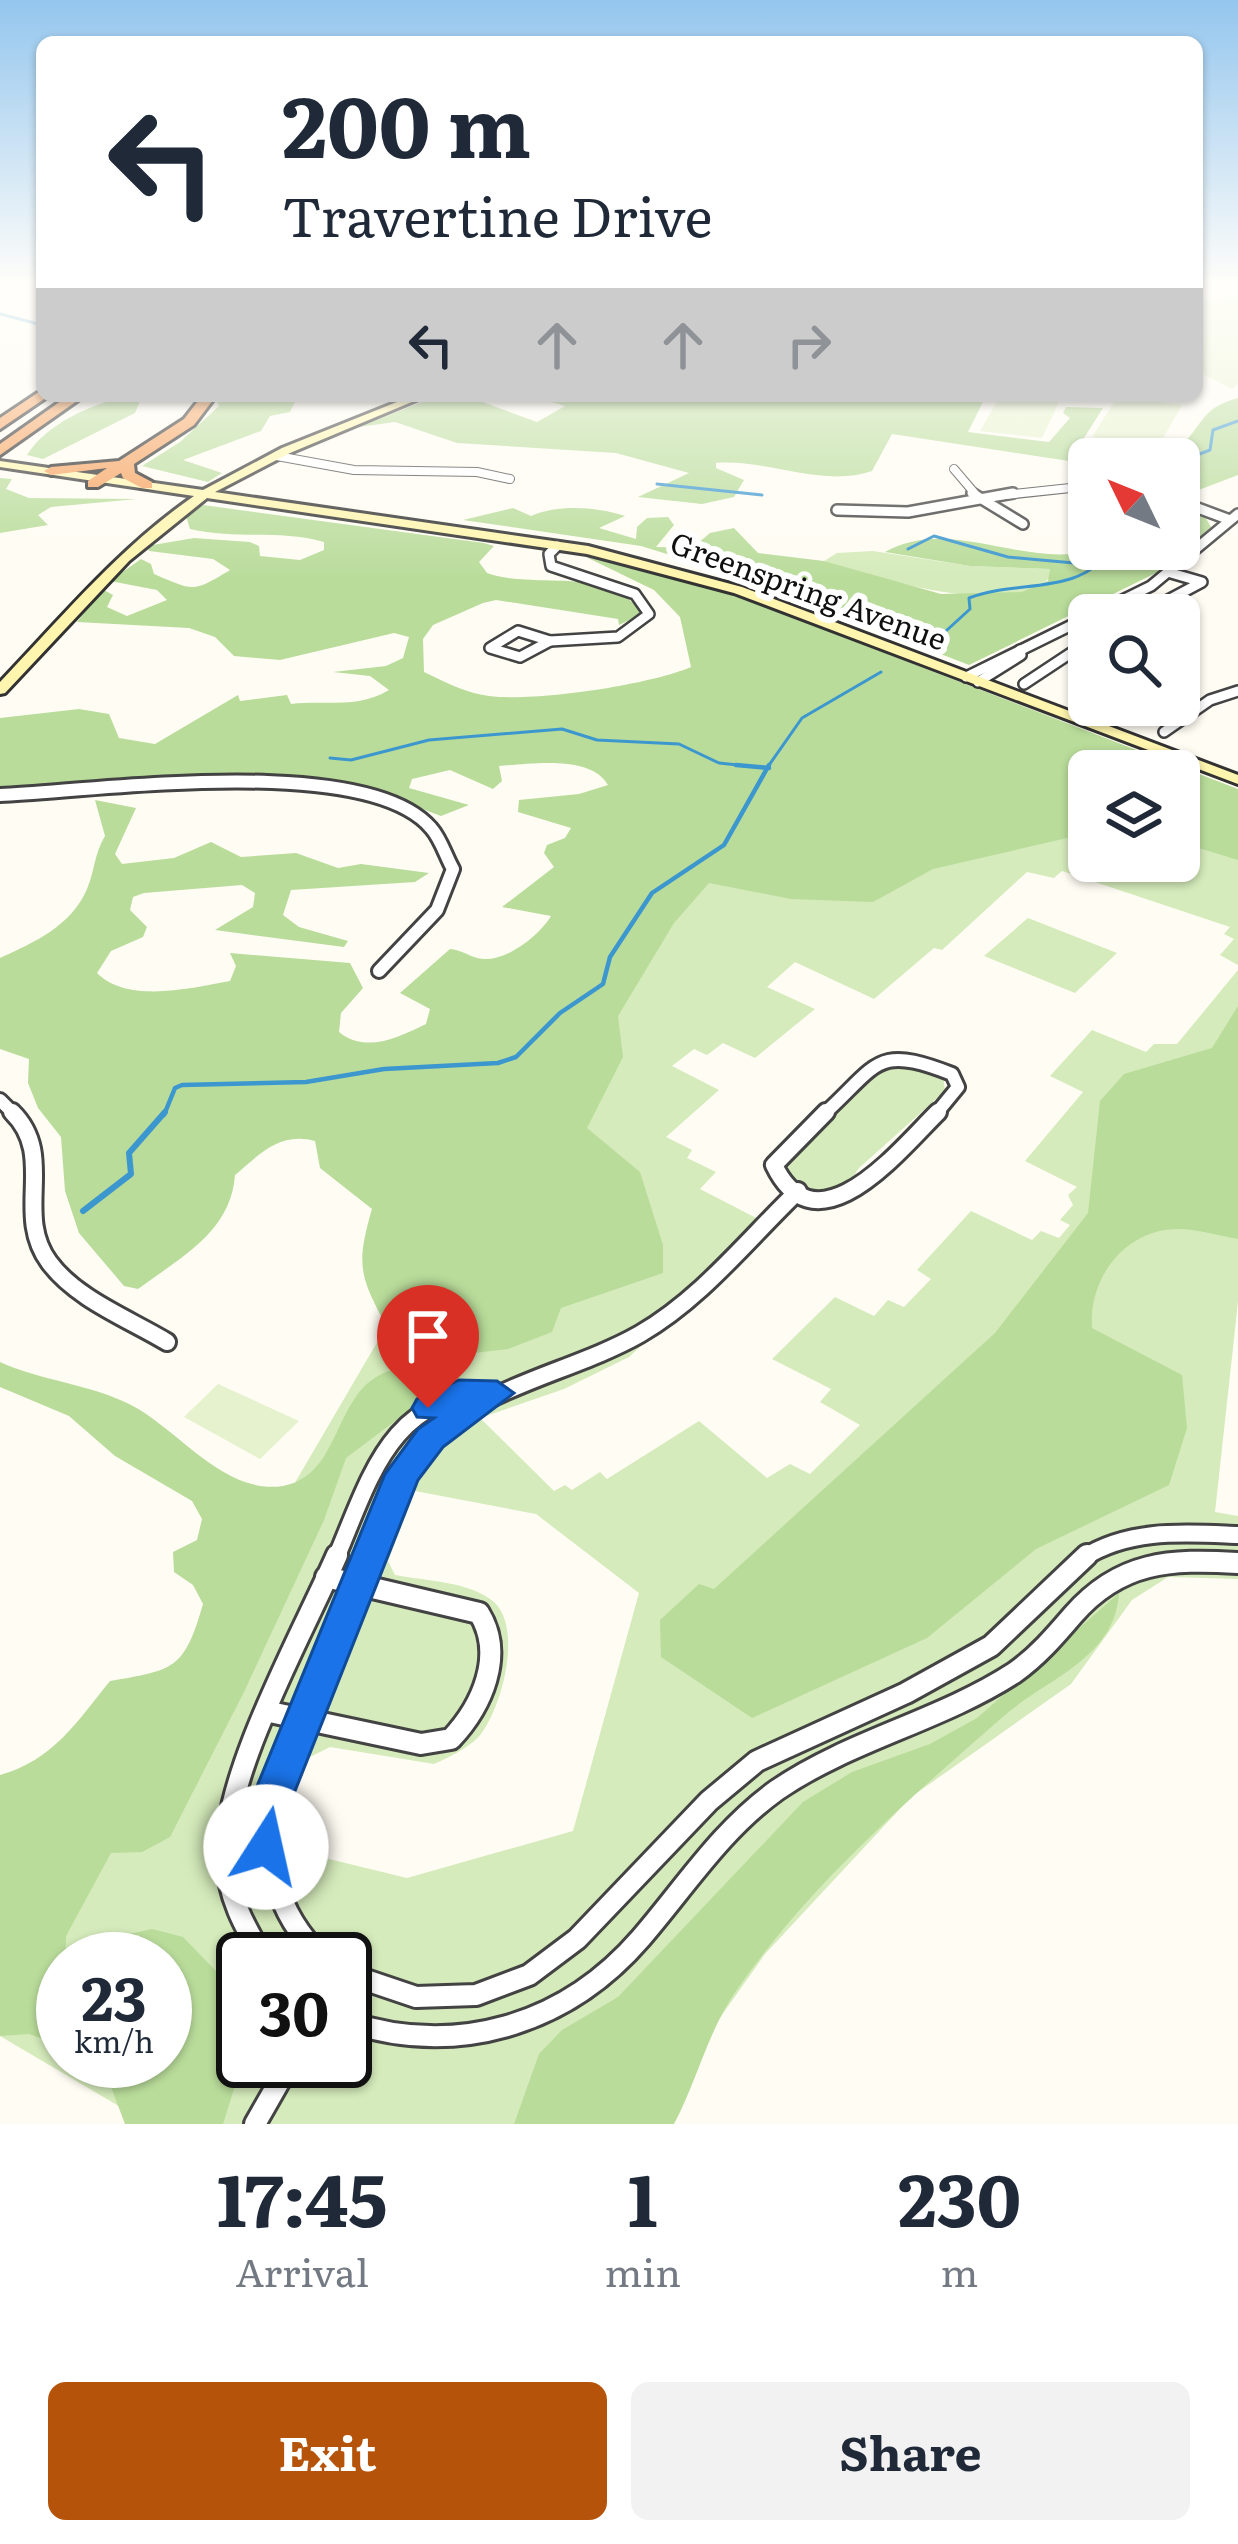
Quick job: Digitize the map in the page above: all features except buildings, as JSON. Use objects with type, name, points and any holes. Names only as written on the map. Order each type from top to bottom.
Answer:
[{"type":"highway","points":[[0,425],[36,398]]},
{"type":"highway","points":[[0,452],[69,402]]},
{"type":"highway","points":[[35,428],[84,402]]},
{"type":"highway","points":[[51,471],[90,470],[127,461],[186,413],[191,402]]},
{"type":"highway","points":[[98,480],[189,422],[204,402]]},
{"type":"highway","points":[[127,461],[128,475],[147,485]]},
{"type":"main road","points":[[0,690],[148,537],[201,496],[278,456],[407,402]]},
{"type":"main road","name":"Greenspring Avenue","points":[[0,467],[201,496]]},
{"type":"main road","name":"Greenspring Avenue","points":[[0,467],[557,546],[717,583],[1238,780]]},
{"type":"street","points":[[278,456],[354,470],[477,472],[510,479]]},
{"type":"street","points":[[954,469],[981,500],[1023,524]]},
{"type":"street","points":[[837,510],[908,512],[1068,489]]},
{"type":"street","points":[[1200,507],[1234,517]]},
{"type":"street","points":[[972,679],[1172,573],[1234,517]]},
{"type":"street","points":[[550,641],[536,632],[520,631],[490,648],[503,657],[521,657],[550,641],[624,635],[650,614],[635,594],[551,566],[549,554],[557,546]]},
{"type":"street","points":[[1172,573],[1202,582],[1179,594]]},
{"type":"street","points":[[1064,629],[1068,631]]},
{"type":"street","points":[[1024,684],[1068,654]]},
{"type":"street","points":[[1164,732],[1210,700],[1238,691]]},
{"type":"street","points":[[0,795],[274,782],[338,788],[397,806],[439,833],[453,869],[436,910],[379,971]]},
{"type":"street","points":[[922,1058],[956,1080],[954,1096],[858,1192],[828,1200],[798,1191],[777,1174],[778,1156],[882,1061],[922,1058]]},
{"type":"street","points":[[0,1100],[38,1142],[39,1166],[28,1211],[45,1257],[67,1279],[167,1342]]},
{"type":"street","points":[[302,1932],[278,1901],[266,1847],[275,1791],[411,1460],[430,1438],[497,1393],[582,1362],[647,1330],[798,1191]]},
{"type":"street","points":[[247,1932],[239,1919],[226,1852],[238,1786],[372,1466],[393,1436],[428,1408],[459,1393],[497,1393]]},
{"type":"street","points":[[372,1986],[448,1998],[474,1996],[537,1972],[596,1928],[727,1781],[757,1761],[990,1647],[1032,1613],[1068,1569],[1095,1550],[1148,1533],[1238,1535]]},
{"type":"street","points":[[372,2028],[445,2041],[480,2037],[556,2008],[626,1955],[728,1832],[779,1790],[1014,1673],[1061,1634],[1096,1590],[1118,1574],[1160,1561],[1238,1563]]},
{"type":"street","points":[[270,1712],[436,1744],[464,1727],[472,1714],[494,1647],[488,1622],[467,1608],[326,1577]]},
{"type":"street","points":[[255,2124],[276,2088]]},
{"type":"green space","points":[[1217,381],[1238,381],[1232,389]]},
{"type":"green space","points":[[1238,398],[1238,475],[1200,490],[1200,438],[1188,438],[1209,412]]},
{"type":"green space","points":[[140,402],[135,413],[43,459],[27,455],[46,433],[100,404]]},
{"type":"green space","points":[[217,402],[295,402],[290,412],[270,416],[261,431],[183,460],[222,473],[208,482],[142,466],[180,442],[219,406]]},
{"type":"green space","points":[[422,402],[482,402],[537,422],[565,406],[551,402],[983,402],[968,432],[1049,442],[1070,418],[1063,413],[1066,407],[1103,408],[1084,438],[1068,438],[1068,461],[892,434],[872,471],[853,475],[716,463],[716,468],[744,480],[734,497],[702,504],[638,497],[689,473],[616,453],[457,443],[395,422],[359,427]]},
{"type":"green space","points":[[997,402],[1059,402],[1042,438],[980,431]]},
{"type":"green space","points":[[1114,402],[1182,405],[1163,438],[1092,437]]},
{"type":"green space","points":[[0,478],[12,479],[6,489],[29,498],[137,499],[51,507],[38,515],[48,525],[0,533]]},
{"type":"green space","points":[[203,505],[484,543],[494,546],[479,562],[487,573],[611,589],[642,614],[619,625],[618,619],[496,600],[433,625],[423,639],[424,672],[489,696],[621,686],[691,667],[680,617],[654,590],[586,557],[695,580],[1137,750],[1068,750],[1068,838],[933,869],[873,902],[791,899],[709,883],[674,923],[618,1016],[623,1057],[587,1128],[640,1172],[663,1245],[663,1273],[561,1308],[552,1332],[508,1349],[440,1357],[409,1324],[387,1327],[363,1270],[372,1209],[320,1168],[315,1141],[303,1139],[281,1142],[263,1152],[235,1175],[224,1212],[201,1241],[138,1289],[124,1286],[79,1233],[65,1191],[61,1137],[38,1108],[28,1083],[29,1059],[0,1049],[0,958],[51,931],[80,902],[105,836],[95,800],[136,808],[115,854],[122,864],[174,858],[211,842],[241,857],[296,853],[338,868],[361,864],[429,873],[415,882],[291,890],[283,915],[299,927],[348,941],[344,947],[215,930],[253,907],[255,893],[242,885],[144,893],[133,897],[130,910],[147,927],[143,937],[111,951],[97,973],[125,988],[161,991],[230,981],[236,966],[230,953],[350,963],[363,988],[341,1013],[339,1032],[371,1043],[426,1024],[430,1009],[400,993],[450,949],[477,958],[498,957],[529,940],[551,916],[502,907],[554,867],[544,853],[547,845],[565,838],[571,828],[518,812],[519,800],[579,794],[608,785],[588,769],[558,763],[499,766],[502,781],[493,789],[450,770],[412,779],[409,788],[469,805],[441,816],[369,789],[325,782],[165,777],[82,789],[0,790],[0,718],[79,709],[109,714],[119,738],[155,744],[238,695],[240,701],[287,695],[291,704],[341,703],[389,690],[370,676],[333,672],[386,666],[403,658],[409,637],[394,633],[280,660],[234,656],[215,637],[189,628],[77,622],[102,589],[113,595],[107,607],[127,616],[167,600],[157,590],[110,581],[141,559],[151,564],[154,574],[193,587],[230,570],[213,559],[149,551],[147,546],[194,538],[250,542],[259,546],[260,556],[300,560],[324,550],[324,542],[307,538],[190,529],[185,513]]},
{"type":"green space","points":[[513,508],[531,516],[566,508],[590,509],[625,516],[599,528],[636,539],[637,527],[647,518],[668,517],[674,525],[656,547],[692,548],[710,533],[734,528],[758,553],[824,561],[941,594],[1022,592],[1048,581],[1050,569],[970,566],[885,552],[908,543],[953,539],[1068,554],[1068,570],[1161,570],[1113,594],[1068,594],[1068,616],[969,665],[748,579],[641,546],[463,520]]},
{"type":"green space","points":[[1200,513],[1203,513],[1211,527],[1200,536]]},
{"type":"green space","points":[[873,551],[970,566],[1050,569],[1052,575],[1033,589],[976,595],[908,585],[824,561],[837,553]]},
{"type":"green space","points":[[649,759],[1068,768],[1068,873],[1062,871],[1054,878],[1027,872],[942,950],[934,948],[874,999],[795,962],[767,987],[815,1009],[755,1058],[723,1043],[707,1055],[694,1049],[672,1066],[719,1090],[666,1137],[692,1150],[687,1158],[716,1172],[700,1189],[772,1226],[629,1357],[564,1389],[480,1418],[554,1491],[565,1485],[572,1490],[600,1472],[607,1479],[699,1421],[767,1478],[790,1464],[810,1474],[860,1425],[820,1402],[831,1389],[772,1359],[835,1297],[874,1316],[888,1300],[904,1307],[931,1279],[917,1270],[971,1211],[1032,1240],[1041,1231],[1059,1238],[1070,1225],[1060,1220],[1073,1205],[1068,1195],[1077,1187],[1025,1161],[1083,1092],[1050,1076],[1092,1030],[1146,1052],[1154,1044],[1177,1044],[1238,970],[1238,1302],[1215,1512],[1238,1516],[1238,1579],[1168,1577],[1132,1600],[1071,1684],[911,1797],[765,1954],[702,2043],[657,2124],[137,2124],[139,2118],[88,2088],[192,2088],[192,1932],[36,1932],[36,2057],[0,2036],[0,1987],[396,1310]],"holes":[[[415,1491],[536,1514],[639,1593],[573,1831],[407,1878],[288,1849],[290,1808],[306,1759],[330,1747],[434,1764],[477,1738],[496,1705],[508,1648],[503,1614],[484,1595],[460,1586],[395,1575],[388,1561]]]},
{"type":"green space","points":[[1200,774],[1238,789],[1238,860],[1200,848]]},
{"type":"green space","points":[[1200,779],[1238,793],[1238,965],[1220,955],[1234,939],[1224,934],[1230,927],[1095,882],[1200,882]]},
{"type":"green space","points":[[1028,918],[1117,953],[1075,993],[984,956]]},
{"type":"green space","points":[[1238,1006],[1238,1239],[1181,1229],[1143,1237],[1114,1259],[1092,1309],[1092,1328],[1182,1375],[1187,1428],[1169,1485],[1036,1549],[927,1638],[752,1718],[661,1657],[660,1620],[699,1584],[714,1589],[995,1333],[1088,1213],[1100,1101],[1124,1074],[1212,1048]]},
{"type":"green space","points":[[892,1062],[943,1076],[945,1091],[859,1168],[846,1188],[816,1190],[800,1185],[782,1162]]},
{"type":"green space","points":[[0,1362],[99,1392],[149,1416],[221,1471],[261,1486],[283,1486],[305,1477],[321,1461],[356,1397],[372,1380],[395,1370],[428,1369],[431,1386],[419,1403],[346,1458],[324,1520],[170,1837],[142,1852],[111,1853],[68,1932],[36,1932],[36,2036],[0,2036],[0,1775],[49,1750],[110,1681],[163,1669],[182,1654],[203,1604],[193,1585],[174,1572],[173,1552],[197,1540],[202,1519],[192,1501],[115,1456],[69,1416],[0,1387]]},
{"type":"green space","points":[[218,1384],[299,1421],[260,1459],[184,1417]]},
{"type":"green space","points":[[1119,1593],[1115,1615],[1093,1650],[1005,1715],[933,1779],[795,1915],[726,2006],[674,2124],[514,2124],[539,2054],[562,2030],[618,1997],[803,1802],[852,1772],[930,1744],[977,1718]]},
{"type":"green space","points":[[192,1946],[216,1971],[216,2088],[234,2088],[223,2124],[125,2124],[111,2088],[192,2088]]},
{"type":"waterway","points":[[1200,454],[1210,450],[1213,430],[1238,421]]},
{"type":"waterway","points":[[657,484],[762,495]]},
{"type":"waterway","points":[[908,549],[934,536],[1008,557],[1068,562]]},
{"type":"waterway","points":[[935,641],[970,609],[969,598],[1065,581],[1088,570]]},
{"type":"waterway","points":[[769,766],[802,718],[881,672]]},
{"type":"waterway","points":[[330,758],[351,760],[429,740],[562,729],[597,740],[679,744],[719,763],[748,766]]},
{"type":"waterway","points":[[736,765],[748,766]]},
{"type":"waterway","points":[[748,766],[767,768]]},
{"type":"waterway","points":[[748,766],[766,768]]},
{"type":"waterway","points":[[164,1115],[175,1088],[182,1085],[306,1082],[384,1069],[498,1063],[516,1057],[560,1013],[603,984],[610,957],[652,893],[724,845],[767,768]]},
{"type":"waterway","points":[[83,1211],[131,1174],[129,1153],[165,1112]]},
{"type":"route","points":[[266,1847],[275,1791],[403,1474],[430,1438],[497,1393],[459,1393],[428,1408]]}]
